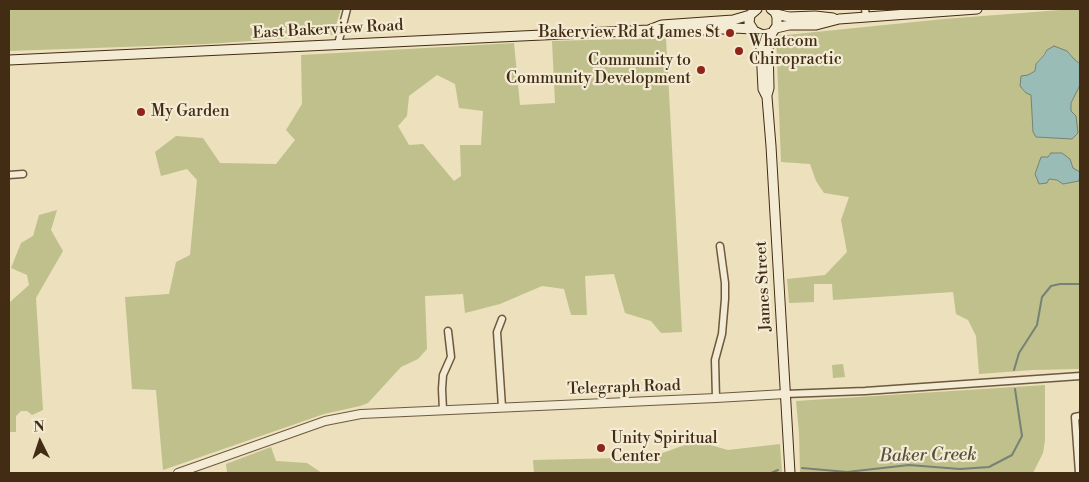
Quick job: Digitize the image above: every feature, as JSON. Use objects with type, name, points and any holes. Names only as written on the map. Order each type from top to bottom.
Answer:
[{"type":"main road","points":[[774,31],[789,25],[816,24],[866,13],[977,9]]},
{"type":"main road","name":"East Bakerview Road","points":[[649,30],[662,25],[733,20],[754,12]]},
{"type":"main road","name":"James Street","points":[[754,12],[750,23],[761,48],[763,88],[766,97],[771,146],[790,473]]},
{"type":"main road","points":[[773,12],[788,17],[815,16],[839,19]]},
{"type":"main road","name":"James Street","points":[[766,97],[769,88],[768,43],[778,22],[773,12]]},
{"type":"main road","name":"East Bakerview Road","points":[[9,60],[649,30],[660,32],[735,28],[754,31],[762,35],[774,31]]},
{"type":"street","points":[[338,44],[347,9]]},
{"type":"street","points":[[9,175],[23,174]]},
{"type":"street","points":[[716,398],[715,360],[722,334],[726,299],[720,246]]},
{"type":"street","points":[[502,319],[497,332],[502,407]]},
{"type":"street","points":[[443,410],[443,375],[451,357],[448,331]]},
{"type":"street","name":"Telegraph Road","points":[[178,473],[325,421],[361,414],[716,398],[1080,376]]},
{"type":"street","points":[[1079,473],[1075,417],[1080,416]]},
{"type":"green space","points":[[9,9],[341,9],[333,35],[208,44],[9,51]]},
{"type":"green space","points":[[1080,9],[1080,64],[1067,51],[1047,50],[1036,64],[1035,71],[1028,75],[1032,102],[1071,111],[1071,103],[1080,85],[1079,369],[979,374],[976,336],[968,320],[956,314],[953,292],[833,300],[832,284],[814,284],[814,302],[789,303],[787,279],[825,275],[847,252],[841,220],[849,197],[824,193],[816,181],[810,164],[781,162],[776,36],[944,19]],"holes":[[[1070,159],[1073,168],[1057,180],[1049,179]]]},
{"type":"green space","points":[[666,38],[682,332],[661,333],[651,321],[625,313],[614,274],[585,276],[587,315],[571,315],[564,289],[542,286],[500,304],[465,313],[463,294],[425,296],[427,349],[418,359],[401,367],[368,403],[324,414],[163,470],[156,390],[132,389],[125,297],[169,294],[176,262],[190,255],[197,180],[187,169],[161,176],[155,152],[176,136],[203,138],[220,163],[276,164],[295,140],[286,130],[302,104],[301,55],[514,43],[520,105],[555,103],[552,41]],"holes":[[[437,75],[455,84],[459,108],[483,111],[481,145],[460,145],[461,176],[454,181],[423,144],[409,145],[398,126],[407,116],[409,96]]]},
{"type":"green space","points":[[57,210],[51,230],[63,251],[36,298],[43,410],[32,415],[27,411],[21,411],[16,416],[16,432],[9,432],[9,303],[29,285],[27,275],[11,268],[21,243],[33,236],[39,215]]},
{"type":"green space","points":[[843,364],[845,377],[833,378],[832,365]]},
{"type":"green space","points":[[1045,385],[1045,440],[1043,453],[1033,473],[800,473],[796,401]]},
{"type":"green space","points":[[696,441],[728,450],[780,444],[782,473],[534,473],[533,460],[621,458],[657,455]]},
{"type":"green space","points":[[271,447],[276,461],[307,463],[322,473],[227,473],[226,464]]},
{"type":"water","points":[[1054,46],[1067,51],[1080,64],[1080,85],[1071,103],[1071,111],[1076,116],[1078,133],[1072,139],[1036,137],[1033,132],[1031,95],[1026,93],[1020,86],[1021,76],[1035,71],[1036,64],[1047,50]]},
{"type":"water","points":[[1051,153],[1062,153],[1070,159],[1073,168],[1080,172],[1079,181],[1063,184],[1057,180],[1049,179],[1047,183],[1039,184],[1035,174],[1041,157],[1048,157]]},
{"type":"waterway","name":"Baker Creek","points":[[1014,370],[1019,353],[1037,325],[1042,297],[1051,286],[1080,284]]},
{"type":"waterway","name":"Baker Creek","points":[[802,468],[847,472],[909,465],[960,469],[989,467],[1012,455],[1022,436],[1015,389]]},
{"type":"waterway","name":"Baker Creek","points":[[771,473],[778,470]]},
{"type":"place","name":"Bakerview Rd at James St","points":[[730,33]]},
{"type":"place","name":"Whatcom Chiropractic","points":[[739,51]]},
{"type":"place","name":"Community to Community Development","points":[[701,70]]},
{"type":"place","name":"My Garden","points":[[141,112]]},
{"type":"place","name":"Unity Spiritual Center","points":[[601,448]]}]
